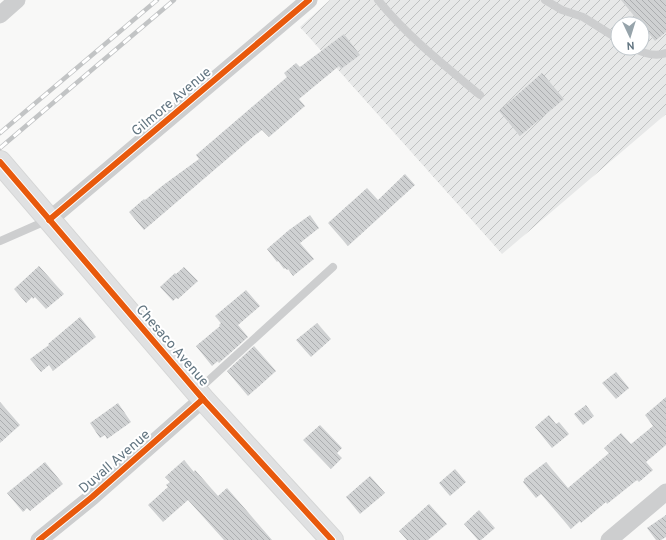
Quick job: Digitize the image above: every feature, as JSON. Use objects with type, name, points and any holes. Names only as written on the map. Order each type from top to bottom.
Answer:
[{"type":"street","points":[[0,15],[17,0]]},
{"type":"street","name":"Gilmore Avenue","points":[[44,213],[309,0]]},
{"type":"street","name":"Chesaco Avenue","points":[[0,162],[200,395],[332,540]]},
{"type":"street","name":"Duvall Avenue","points":[[38,540],[92,497],[200,395]]},
{"type":"street","points":[[610,540],[666,492]]},
{"type":"lane","points":[[378,0],[396,22],[420,45],[480,95]]},
{"type":"lane","points":[[545,0],[562,10],[583,17],[610,34]]},
{"type":"lane","points":[[650,54],[659,56],[666,53]]},
{"type":"lane","points":[[0,241],[44,213]]},
{"type":"lane","points":[[200,395],[333,267]]},
{"type":"shaded area","points":[[330,0],[666,0],[666,114],[502,254],[300,27]]},
{"type":"building","points":[[621,0],[666,0],[666,32],[655,41],[650,35],[650,16],[634,16]]},
{"type":"building","points":[[344,34],[360,55],[341,69],[339,66],[299,99],[305,106],[269,137],[262,130],[144,230],[129,212],[144,199],[145,200],[199,159],[196,155],[287,77],[284,73],[296,63],[300,67]]},
{"type":"building","points":[[542,73],[564,99],[520,136],[499,111]]},
{"type":"building","points":[[405,174],[415,185],[348,246],[328,223],[367,188],[378,200]]},
{"type":"building","points":[[310,215],[319,228],[300,243],[314,259],[293,276],[288,269],[284,269],[278,261],[277,262],[267,249],[289,230]]},
{"type":"building","points":[[39,266],[64,294],[46,309],[35,297],[33,299],[32,297],[26,303],[14,289]]},
{"type":"building","points":[[184,267],[198,281],[178,299],[176,298],[173,301],[160,287]]},
{"type":"building","points":[[246,290],[260,306],[238,325],[248,337],[219,363],[218,361],[212,366],[196,346],[220,326],[219,325],[221,323],[215,316]]},
{"type":"building","points":[[80,317],[96,337],[53,371],[49,365],[41,372],[30,359],[49,345],[48,344]]},
{"type":"building","points":[[317,323],[331,339],[311,357],[296,340]]},
{"type":"building","points":[[254,346],[276,371],[248,396],[227,371]]},
{"type":"building","points":[[616,372],[629,388],[616,399],[602,383]]},
{"type":"building","points":[[666,397],[666,445],[646,462],[653,470],[639,482],[637,480],[607,504],[606,502],[581,523],[580,521],[571,529],[541,494],[536,498],[523,482],[524,479],[546,462],[568,488],[609,453],[604,448],[621,433],[631,444],[653,426],[645,415]]},
{"type":"building","points":[[0,402],[20,425],[0,443]]},
{"type":"building","points":[[118,403],[131,422],[107,439],[105,435],[100,438],[90,423]]},
{"type":"building","points":[[586,405],[594,416],[583,425],[574,414]]},
{"type":"building","points":[[549,415],[556,424],[559,422],[569,434],[552,448],[535,427]]},
{"type":"building","points":[[320,425],[342,448],[337,453],[342,458],[331,469],[303,440]]},
{"type":"building","points":[[184,460],[218,496],[227,488],[272,540],[224,540],[188,500],[163,522],[148,505],[168,487],[166,485],[170,482],[165,477]]},
{"type":"building","points":[[45,462],[63,484],[30,511],[27,508],[23,512],[7,493]]},
{"type":"building","points":[[455,469],[466,482],[450,496],[439,483]]},
{"type":"building","points":[[370,476],[385,493],[360,514],[346,497]]},
{"type":"building","points":[[429,504],[447,524],[428,540],[407,540],[399,531]]},
{"type":"building","points":[[479,510],[495,528],[481,540],[478,540],[464,524]]},
{"type":"building","points":[[666,515],[666,537],[661,540],[656,540],[647,528]]},
{"type":"railway","points":[[0,133],[157,0]]},
{"type":"railway","points":[[0,148],[174,0]]},
{"type":"cycle path","points":[[49,220],[309,0]]},
{"type":"cycle path","points":[[0,162],[203,399],[332,540]]},
{"type":"cycle path","points":[[39,540],[92,497],[203,399]]}]
